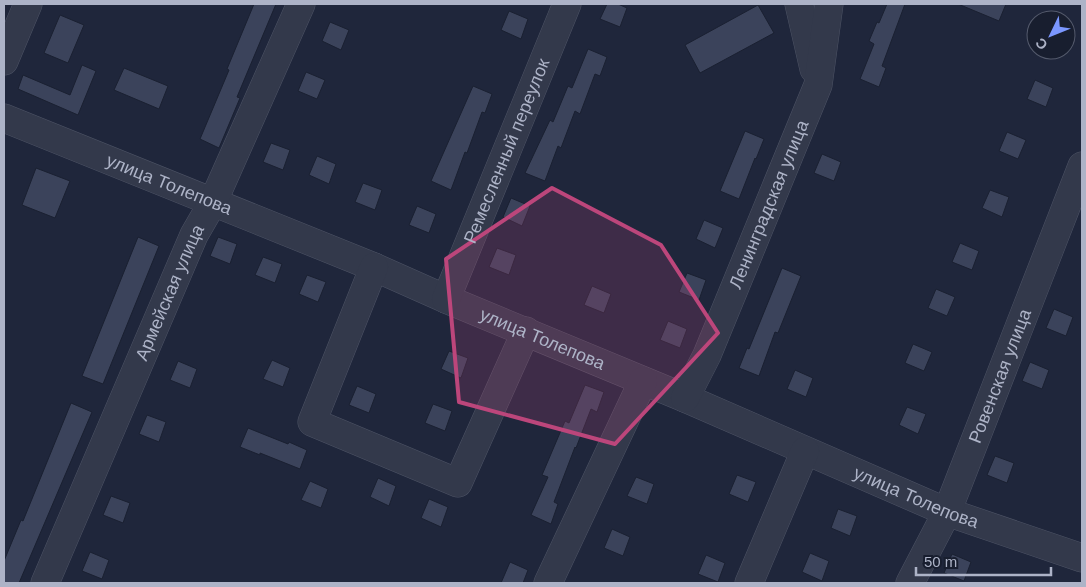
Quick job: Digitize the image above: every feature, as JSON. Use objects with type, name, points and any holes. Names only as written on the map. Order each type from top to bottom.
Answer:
[{"type":"street","points":[[4,62],[28,4]]},
{"type":"street","name":"Армейская улица","points":[[45,583],[194,235],[214,202],[301,4]]},
{"type":"street","name":"Ремесленный переулок","points":[[446,299],[567,4]]},
{"type":"street","points":[[798,4],[818,85]]},
{"type":"street","name":"Ленинградская улица","points":[[685,398],[708,354],[818,85],[829,4]]},
{"type":"street","name":"улица Толепова","points":[[4,118],[374,267],[446,299],[685,398],[947,512],[1082,558]]},
{"type":"street","name":"Ровенская улица","points":[[910,583],[947,512],[1082,166]]},
{"type":"street","points":[[374,267],[312,422],[458,484],[526,331]]},
{"type":"street","points":[[548,583],[643,381]]},
{"type":"street","points":[[749,583],[805,451]]},
{"type":"highlighted area","points":[[552,188],[661,245],[718,333],[615,444],[459,402],[446,259]]},
{"type":"building","points":[[254,4],[276,4],[237,97],[240,98],[219,148],[200,139]]},
{"type":"building","points":[[607,4],[618,4],[627,8],[620,27],[600,19]]},
{"type":"building","points":[[887,4],[905,4],[882,66],[886,68],[879,87],[860,79],[874,44],[869,41]]},
{"type":"building","points":[[958,4],[1006,4],[999,21]]},
{"type":"building","points":[[758,5],[774,33],[700,73],[685,45]]},
{"type":"building","points":[[509,11],[528,19],[521,39],[501,30]]},
{"type":"building","points":[[60,15],[84,25],[68,63],[44,53]]},
{"type":"building","points":[[330,22],[349,30],[341,50],[322,41]]},
{"type":"building","points":[[588,49],[607,57],[600,76],[595,74],[580,114],[575,111],[561,148],[558,146],[545,181],[525,173],[550,120],[553,122],[568,86],[572,88]]},
{"type":"building","points":[[82,65],[96,71],[78,115],[18,89],[23,75],[70,95]]},
{"type":"building","points":[[124,68],[168,86],[159,109],[114,90]]},
{"type":"building","points":[[306,72],[325,80],[317,99],[298,91]]},
{"type":"building","points":[[1035,80],[1053,88],[1046,107],[1027,99]]},
{"type":"building","points":[[473,86],[492,94],[485,113],[482,112],[451,190],[431,181]]},
{"type":"building","points":[[745,131],[764,139],[739,199],[720,191]]},
{"type":"building","points":[[1007,132],[1026,140],[1018,159],[999,151]]},
{"type":"building","points":[[271,143],[290,150],[283,170],[263,162]]},
{"type":"building","points":[[822,154],[841,162],[834,181],[814,173]]},
{"type":"building","points":[[317,156],[336,164],[329,184],[309,175]]},
{"type":"building","points":[[36,168],[70,181],[55,218],[22,205]]},
{"type":"building","points":[[363,183],[382,190],[375,210],[355,202]]},
{"type":"building","points":[[990,190],[1009,197],[1002,217],[982,208]]},
{"type":"building","points":[[511,198],[530,206],[522,226],[503,217]]},
{"type":"building","points":[[417,206],[436,214],[429,233],[409,225]]},
{"type":"building","points":[[704,220],[723,228],[715,248],[696,239]]},
{"type":"building","points":[[138,237],[159,246],[103,384],[82,376]]},
{"type":"building","points":[[218,237],[237,244],[230,264],[210,256]]},
{"type":"building","points":[[960,243],[979,251],[972,270],[952,262]]},
{"type":"building","points":[[497,248],[516,255],[509,275],[489,267]]},
{"type":"building","points":[[263,257],[282,264],[275,283],[255,275]]},
{"type":"building","points":[[782,268],[801,276],[778,333],[775,332],[759,376],[739,368],[747,348],[749,349]]},
{"type":"building","points":[[687,273],[706,280],[699,300],[679,292]]},
{"type":"building","points":[[307,275],[326,282],[318,302],[299,294]]},
{"type":"building","points":[[592,286],[611,294],[604,313],[584,305]]},
{"type":"building","points":[[936,289],[955,297],[947,316],[928,308]]},
{"type":"building","points":[[1054,309],[1073,317],[1066,336],[1046,328]]},
{"type":"building","points":[[668,321],[687,329],[680,348],[660,340]]},
{"type":"building","points":[[913,344],[932,352],[924,371],[905,363]]},
{"type":"building","points":[[449,351],[468,358],[461,378],[441,369]]},
{"type":"building","points":[[272,360],[290,368],[283,387],[263,379]]},
{"type":"building","points":[[178,361],[197,369],[190,388],[170,380]]},
{"type":"building","points":[[1030,362],[1049,370],[1042,389],[1022,381]]},
{"type":"building","points":[[795,370],[813,378],[806,397],[787,389]]},
{"type":"building","points":[[585,385],[604,392],[597,412],[591,409],[575,447],[554,502],[558,504],[551,524],[531,515],[548,477],[542,475],[565,421],[569,423]]},
{"type":"building","points":[[357,386],[376,394],[369,413],[349,405]]},
{"type":"building","points":[[71,403],[92,412],[19,583],[4,583],[4,561],[21,520],[23,521]]},
{"type":"building","points":[[433,404],[452,411],[445,431],[425,423]]},
{"type":"building","points":[[907,407],[926,414],[918,434],[899,425]]},
{"type":"building","points":[[147,415],[166,422],[159,442],[139,434]]},
{"type":"building","points":[[248,428],[307,450],[300,469],[240,447]]},
{"type":"building","points":[[995,456],[1014,463],[1007,483],[987,475]]},
{"type":"building","points":[[737,475],[756,482],[748,502],[729,494]]},
{"type":"building","points":[[636,477],[654,484],[647,504],[627,496]]},
{"type":"building","points":[[378,478],[396,486],[389,506],[370,497]]},
{"type":"building","points":[[310,481],[328,489],[321,508],[301,500]]},
{"type":"building","points":[[111,496],[130,503],[123,523],[103,515]]},
{"type":"building","points":[[429,499],[448,507],[441,527],[421,518]]},
{"type":"building","points":[[838,509],[857,516],[850,536],[831,528]]},
{"type":"building","points":[[612,529],[630,537],[623,556],[604,548]]},
{"type":"building","points":[[90,552],[109,560],[102,579],[82,571]]},
{"type":"building","points":[[810,553],[829,561],[822,581],[802,572]]},
{"type":"building","points":[[952,554],[971,562],[964,581],[944,573]]},
{"type":"building","points":[[706,555],[725,563],[718,582],[698,574]]},
{"type":"building","points":[[510,562],[528,570],[523,583],[501,583]]}]
